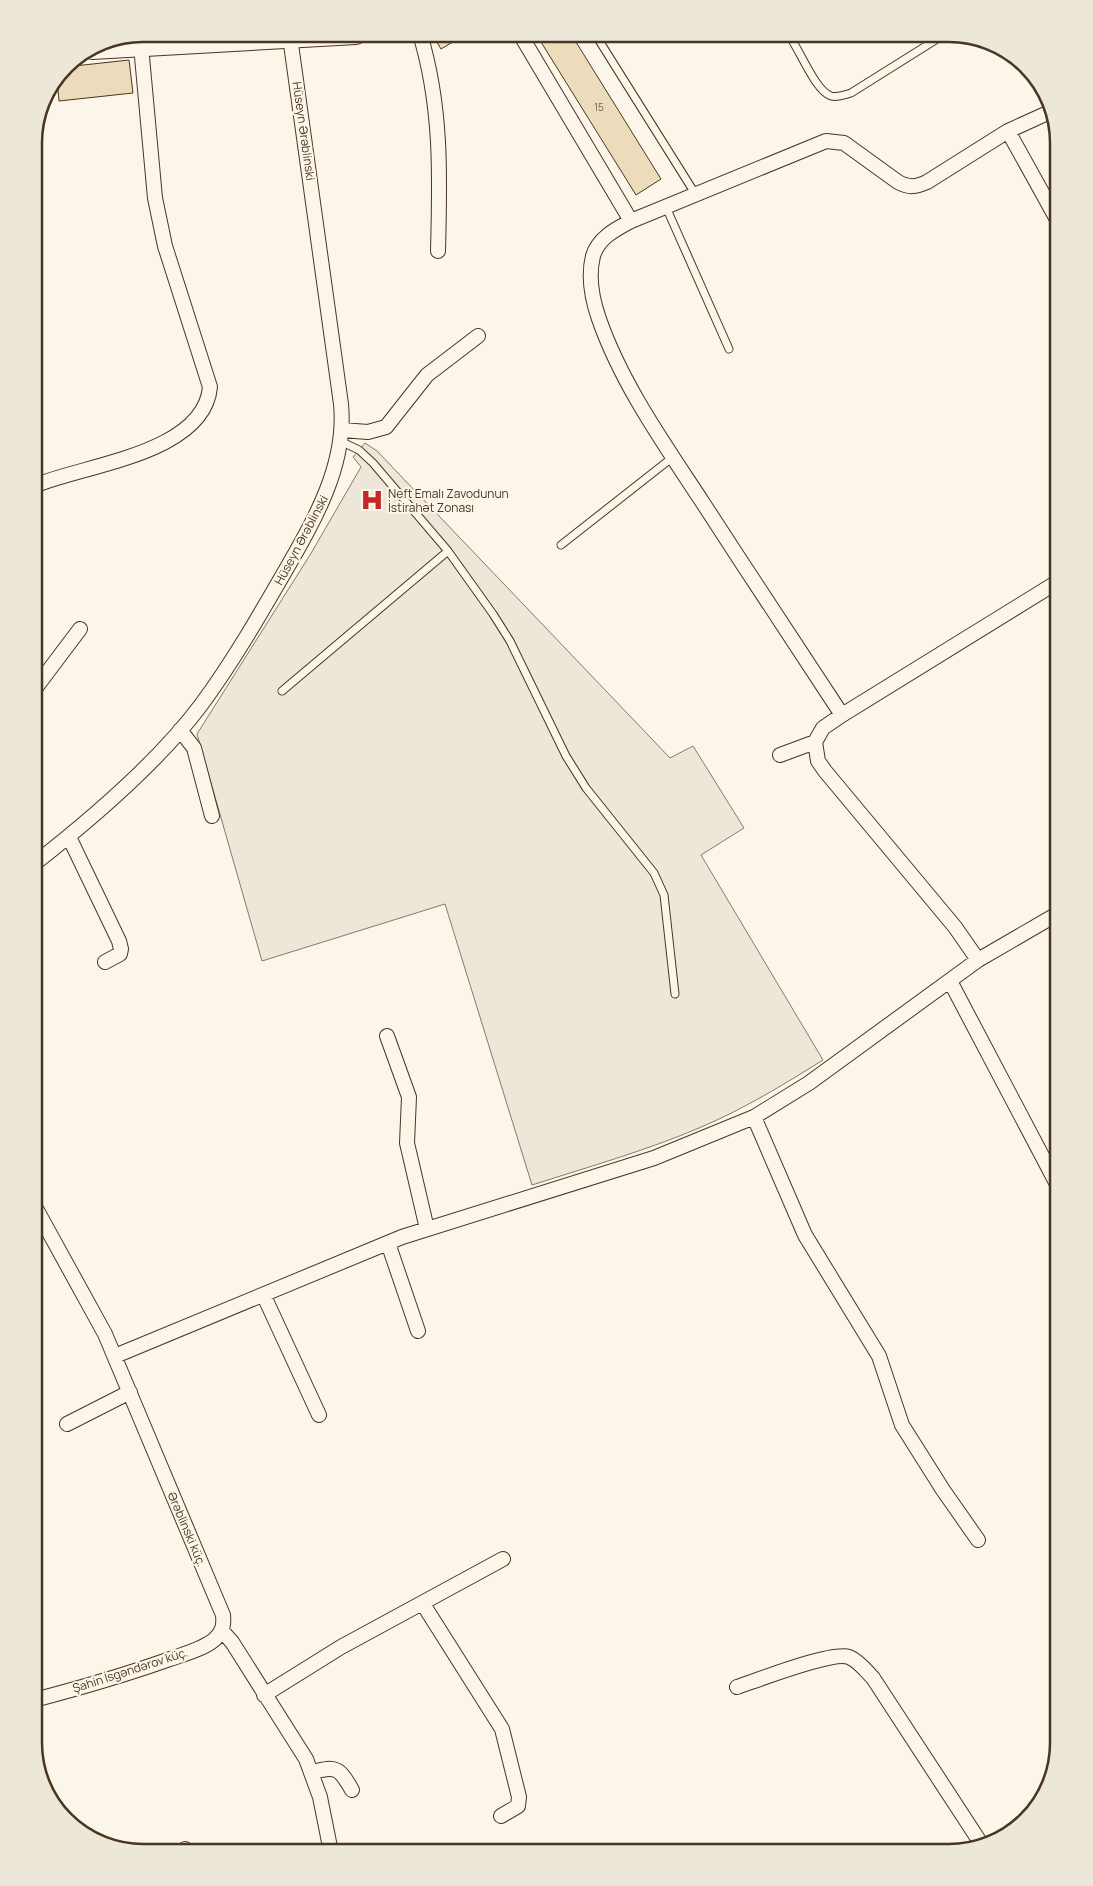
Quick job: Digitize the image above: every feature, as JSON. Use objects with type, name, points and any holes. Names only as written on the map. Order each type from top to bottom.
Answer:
[{"type":"street","points":[[112,48],[164,42]]},
{"type":"street","name":"Hüseyn Ərəblinski","points":[[43,857],[69,837],[180,730],[201,705],[241,646],[309,530],[323,500],[341,436],[341,404],[291,42]]},
{"type":"street","points":[[422,42],[428,66],[438,132],[438,251]]},
{"type":"street","points":[[525,42],[631,221]]},
{"type":"street","points":[[43,483],[124,458],[162,443],[185,429],[198,418],[209,395],[210,387],[163,237],[155,198],[141,46]]},
{"type":"street","points":[[842,715],[673,457],[623,374],[599,320],[592,292],[591,273],[596,247],[613,231],[631,221],[811,146],[835,141],[844,143],[898,182],[907,187],[917,186],[1008,131],[1046,114]]},
{"type":"street","points":[[1008,131],[1050,207]]},
{"type":"street","points":[[341,436],[386,427],[427,375],[478,336]]},
{"type":"street","points":[[780,755],[815,742],[824,728],[842,715],[1050,587]]},
{"type":"street","points":[[43,679],[80,629]]},
{"type":"street","points":[[180,730],[194,748],[212,816]]},
{"type":"street","points":[[815,742],[818,761],[825,771],[955,927],[978,960]]},
{"type":"street","points":[[69,837],[119,940],[120,954],[105,962]]},
{"type":"street","points":[[115,1356],[264,1296],[388,1243],[676,1150],[754,1117],[809,1083],[978,960],[1050,918]]},
{"type":"street","points":[[950,981],[1050,1171]]},
{"type":"street","points":[[387,1036],[410,1097],[407,1143],[427,1229]]},
{"type":"street","points":[[754,1117],[805,1234],[879,1356],[902,1425],[942,1490],[978,1540]]},
{"type":"street","name":"Ərəblinski küç.","points":[[42,1221],[115,1356],[223,1615],[222,1631]]},
{"type":"street","points":[[388,1243],[418,1331]]},
{"type":"street","points":[[264,1296],[319,1415]]},
{"type":"street","points":[[67,1424],[130,1392]]},
{"type":"street","points":[[264,1695],[333,1652],[503,1559]]},
{"type":"street","points":[[423,1604],[502,1729],[519,1796],[518,1806],[501,1816]]},
{"type":"street","points":[[222,1631],[232,1642],[306,1759],[312,1772],[329,1843]]},
{"type":"street","name":"Şahin İsgəndərov küç.","points":[[42,1698],[136,1671],[183,1654],[214,1640],[222,1631]]},
{"type":"street","points":[[737,1687],[822,1659],[839,1656],[849,1657],[861,1665],[873,1678],[978,1839]]},
{"type":"street","points":[[312,1772],[327,1768],[335,1769],[342,1773],[352,1790]]},
{"type":"lane","points":[[600,43],[696,195]]},
{"type":"lane","points":[[793,43],[827,94],[841,97],[851,93],[931,43]]},
{"type":"lane","points":[[666,207],[729,349]]},
{"type":"lane","points":[[341,436],[373,463],[448,551],[510,641],[566,756],[586,788],[654,873],[664,895],[675,994]]},
{"type":"lane","points":[[560,545],[673,457]]},
{"type":"lane","points":[[282,691],[448,551]]},
{"type":"shaded area","points":[[365,443],[377,451],[670,758],[693,746],[744,828],[701,855],[823,1060],[747,1105],[699,1128],[637,1151],[532,1185],[445,904],[262,961],[197,734],[310,555],[361,467],[353,457]]},
{"type":"building","points":[[437,42],[452,42],[441,49]]},
{"type":"building","points":[[541,42],[576,43],[661,179],[636,195]]},
{"type":"building","points":[[129,60],[133,93],[59,101],[59,87],[80,65]]},
{"type":"place","name":"Neft Emalı Zavodunun İstirahət Zonası","points":[[372,500]]}]
